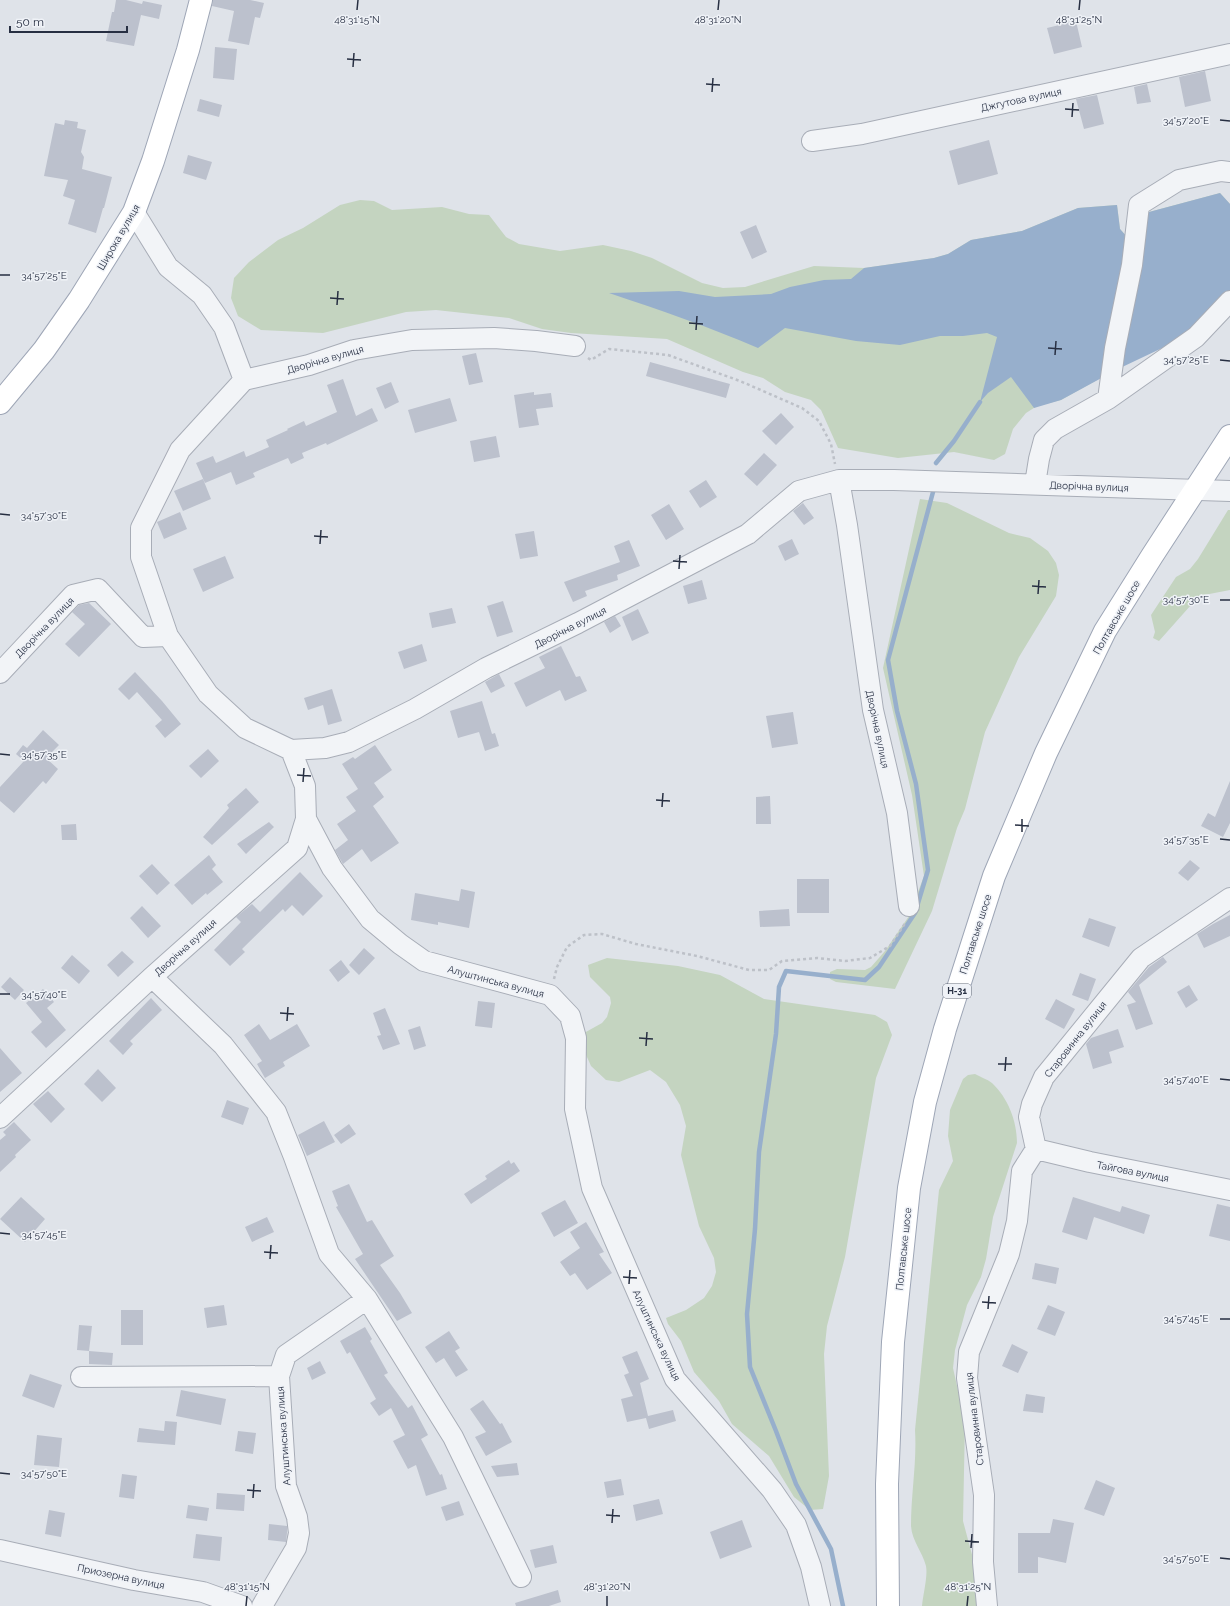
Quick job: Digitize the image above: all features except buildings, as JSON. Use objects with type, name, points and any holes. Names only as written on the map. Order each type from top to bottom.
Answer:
[{"type":"main road","name":"Широка вулиця","points":[[0,402],[44,350],[79,300],[134,212],[153,161],[188,50],[201,0]]},
{"type":"main road","name":"Полтавське шосе","points":[[888,1606],[887,1484],[893,1342],[909,1188],[925,1102],[945,1029],[994,876],[1046,753],[1105,631],[1230,436]]},
{"type":"street","name":"Джгутова вулиця","points":[[812,141],[862,134],[1230,54]]},
{"type":"street","points":[[1108,399],[1115,348],[1132,265],[1139,206],[1179,180],[1221,171],[1230,172]]},
{"type":"street","points":[[134,212],[168,267],[202,295],[224,327],[244,380]]},
{"type":"street","points":[[1035,484],[1044,440],[1055,430],[1108,399],[1196,337],[1230,301]]},
{"type":"street","name":"Дворічна вулиця","points":[[575,346],[536,340],[494,338],[412,340],[354,350],[309,365],[244,380],[180,450],[141,528],[141,558],[168,636],[208,694],[245,728],[291,750],[325,748],[349,742],[415,709],[486,668],[586,619],[748,534],[799,491],[838,480],[894,480],[1230,491]]},
{"type":"street","name":"Дворічна вулиця","points":[[838,480],[847,525],[873,710],[897,813],[909,906]]},
{"type":"street","name":"Дворічна вулиця","points":[[0,673],[73,595],[98,589],[143,637],[168,636]]},
{"type":"street","name":"Дворічна вулиця","points":[[0,1118],[152,977],[297,848],[306,818],[305,786],[291,750]]},
{"type":"street","name":"Алуштинська вулиця","points":[[306,818],[332,868],[370,919],[400,944],[424,961],[550,995],[570,1016],[576,1038],[575,1110],[592,1188],[675,1379],[772,1490],[796,1525],[811,1567],[820,1606]]},
{"type":"street","name":"Старовинна вулиця","points":[[987,1606],[983,1562],[984,1495],[967,1378],[969,1352],[1009,1254],[1017,1221],[1022,1171],[1036,1149],[1029,1117],[1032,1104],[1044,1077],[1141,958],[1230,898]]},
{"type":"street","points":[[152,977],[223,1045],[276,1112],[294,1157],[328,1254],[367,1299],[453,1437],[521,1577]]},
{"type":"street","name":"Тайгова вулиця","points":[[1036,1149],[1090,1162],[1230,1190]]},
{"type":"street","name":"Алуштинська вулиця","points":[[262,1606],[296,1548],[299,1533],[297,1517],[286,1486],[279,1376],[286,1355],[367,1299]]},
{"type":"street","points":[[81,1377],[279,1376]]},
{"type":"street","name":"Приозерна вулиця","points":[[0,1550],[134,1580],[203,1592],[242,1606]]},
{"type":"path","points":[[575,346],[591,360],[609,349],[668,355],[740,381],[802,408],[819,421],[832,444],[838,480]]},
{"type":"path","points":[[550,995],[557,967],[567,947],[584,935],[602,934],[636,944],[697,956],[749,970],[769,970],[782,961],[817,958],[845,961],[870,958],[890,946],[905,924],[909,906]]},
{"type":"green space","points":[[1220,193],[1230,204],[1147,352],[1061,400],[1037,406],[1026,413],[1013,429],[1005,454],[994,460],[954,452],[898,458],[838,448],[821,410],[811,400],[785,392],[763,378],[743,372],[667,339],[571,333],[542,329],[509,318],[436,310],[406,312],[323,333],[261,330],[238,316],[231,298],[234,278],[249,262],[278,240],[303,228],[340,205],[360,200],[374,201],[392,210],[442,207],[469,214],[489,215],[506,237],[519,244],[560,251],[603,245],[631,251],[652,258],[702,283],[723,288],[745,287],[814,266],[864,268],[934,258],[948,254],[971,240],[1022,231],[1078,208],[1117,205],[1120,229],[1128,238],[1149,212]]},
{"type":"green space","points":[[920,499],[947,503],[1009,533],[1030,538],[1048,551],[1056,563],[1059,575],[1056,596],[1019,657],[985,732],[965,809],[957,828],[932,911],[895,989],[836,982],[830,979],[830,972],[837,969],[865,970],[871,967],[885,951],[909,916],[924,876],[912,795],[883,668]]},
{"type":"green space","points":[[1228,510],[1230,510],[1230,590],[1199,596],[1159,641],[1153,638],[1155,632],[1151,615],[1176,577],[1190,569],[1198,559]]},
{"type":"green space","points":[[607,958],[678,966],[720,975],[764,999],[875,1015],[887,1022],[892,1035],[876,1078],[845,1257],[827,1326],[824,1354],[829,1476],[823,1509],[810,1510],[794,1497],[769,1456],[732,1424],[719,1401],[694,1372],[681,1341],[668,1324],[666,1318],[686,1310],[704,1298],[712,1286],[716,1272],[714,1258],[699,1226],[681,1155],[686,1126],[680,1105],[666,1082],[650,1070],[619,1082],[606,1080],[591,1066],[583,1048],[584,1033],[602,1023],[607,1017],[611,1003],[610,997],[590,977],[588,965]]},
{"type":"green space","points":[[975,1074],[992,1083],[1003,1096],[1013,1118],[1017,1135],[1017,1143],[993,1217],[986,1259],[981,1277],[967,1305],[955,1350],[953,1368],[965,1422],[963,1521],[978,1577],[982,1606],[922,1606],[926,1580],[926,1566],[913,1536],[911,1526],[915,1430],[939,1190],[953,1161],[948,1136],[950,1110],[963,1079],[968,1075]]},
{"type":"water","points":[[1220,193],[1230,204],[1230,295],[1177,341],[1118,369],[1061,400],[1034,408],[1011,377],[988,393],[980,402],[997,337],[987,333],[963,336],[940,336],[900,345],[856,341],[785,328],[758,348],[684,319],[609,293],[679,291],[715,297],[771,294],[790,287],[824,280],[851,279],[864,268],[934,258],[948,254],[971,240],[1022,231],[1078,208],[1117,205],[1120,229],[1128,238],[1149,212]]},
{"type":"waterway","points":[[936,463],[954,441],[980,402]]},
{"type":"waterway","points":[[843,1606],[831,1549],[796,1484],[750,1367],[747,1314],[755,1229],[759,1152],[776,1034],[779,987],[786,971],[865,980],[879,967],[915,913],[928,870],[916,784],[897,711],[888,660],[933,492]]}]
